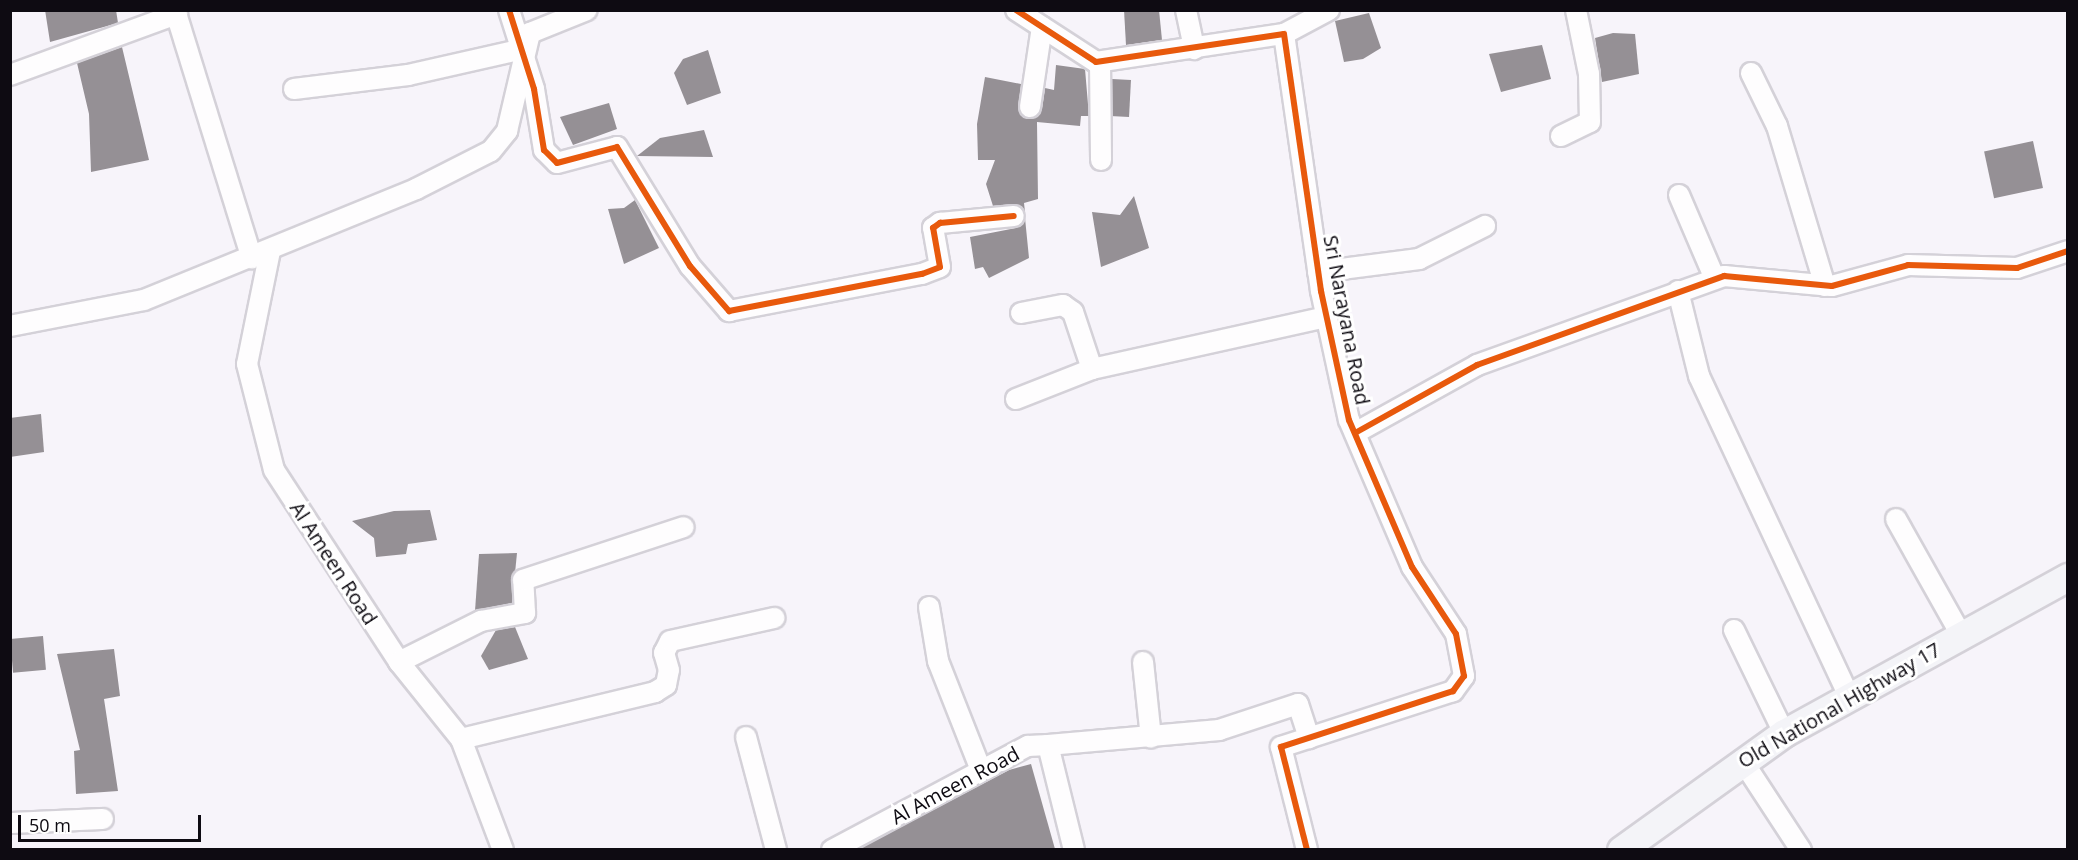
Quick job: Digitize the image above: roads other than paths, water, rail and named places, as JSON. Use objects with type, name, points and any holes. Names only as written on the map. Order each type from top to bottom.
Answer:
[{"type":"street","points":[[509,10],[523,49],[544,150],[557,163],[617,147],[690,266],[729,311],[922,274],[940,267],[933,228],[940,223],[1014,216]]},
{"type":"street","points":[[10,326],[144,300],[416,189],[491,151],[507,131],[523,49],[530,33],[586,10]]},
{"type":"street","points":[[1016,10],[1100,62],[1284,34],[1329,10]]},
{"type":"street","points":[[1186,10],[1194,49]]},
{"type":"street","points":[[1561,136],[1590,122],[1589,74],[1576,10]]},
{"type":"street","points":[[10,75],[176,12],[261,254]]},
{"type":"street","points":[[1030,107],[1042,27]]},
{"type":"street","name":"Sri Narayana Road","points":[[1284,34],[1318,272],[1355,433],[1412,567],[1456,634],[1464,676],[1453,691],[1281,747],[1307,849]]},
{"type":"street","points":[[294,89],[408,75],[523,49]]},
{"type":"street","points":[[1100,62],[1101,160]]},
{"type":"street","points":[[1751,73],[1777,126],[1825,286]]},
{"type":"street","points":[[1679,195],[1715,279]]},
{"type":"street","points":[[1318,272],[1419,259],[1485,226]]},
{"type":"street","points":[[1355,433],[1477,365],[1715,279],[1749,276],[1825,286],[1908,265],[2017,268],[2067,251]]},
{"type":"street","name":"Al Ameen Road","points":[[261,254],[248,364],[274,470],[399,662],[461,739],[503,849]]},
{"type":"street","points":[[1678,291],[1699,376],[1849,696]]},
{"type":"street","points":[[1021,313],[1063,305],[1073,312],[1092,369]]},
{"type":"street","points":[[1016,399],[1092,369],[1327,317]]},
{"type":"street","points":[[1896,519],[1962,635]]},
{"type":"street","points":[[399,662],[481,621],[525,613],[523,580],[684,527]]},
{"type":"street","name":"Old National Highway 17","points":[[1621,849],[1742,759],[1784,733],[1962,635],[2065,585]]},
{"type":"street","points":[[929,608],[938,661],[981,770]]},
{"type":"street","points":[[461,739],[655,692],[666,686],[669,670],[663,653],[670,641],[774,618]]},
{"type":"street","points":[[1734,630],[1784,733]]},
{"type":"street","points":[[1143,662],[1151,738]]},
{"type":"street","points":[[1048,744],[1151,738],[1219,730],[1298,704],[1309,738]]},
{"type":"street","points":[[746,737],[776,849]]},
{"type":"street","name":"Al Ameen Road","points":[[832,849],[1028,746],[1048,744],[1074,849]]},
{"type":"street","points":[[1742,759],[1801,849]]},
{"type":"street","points":[[10,823],[103,819]]}]
